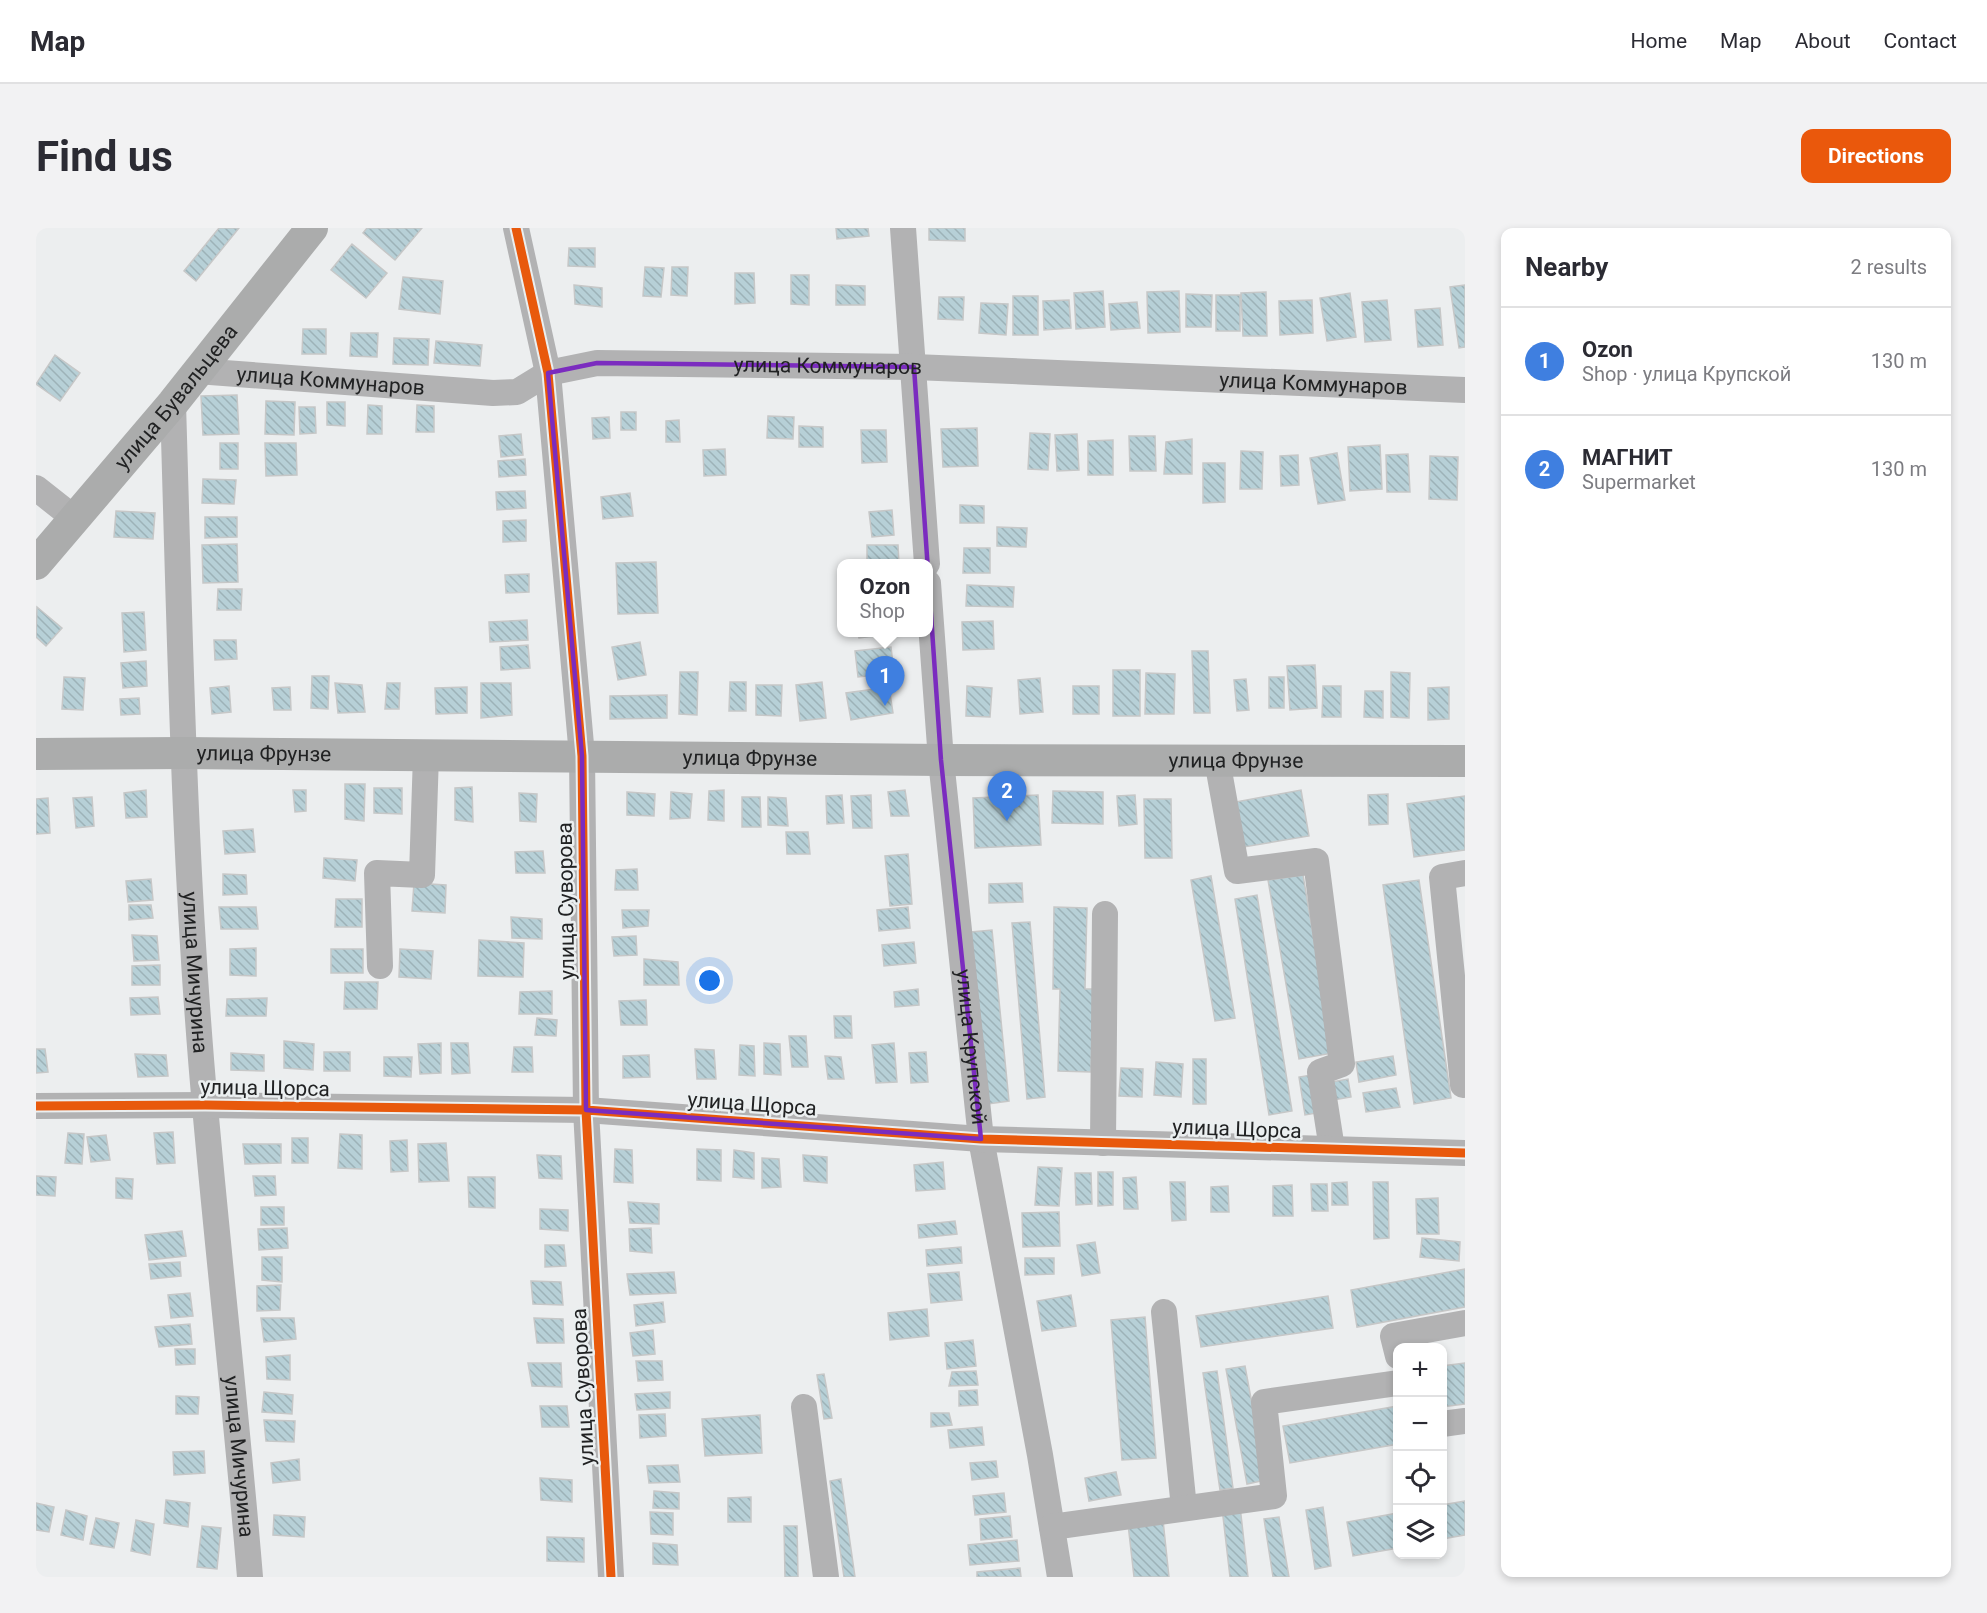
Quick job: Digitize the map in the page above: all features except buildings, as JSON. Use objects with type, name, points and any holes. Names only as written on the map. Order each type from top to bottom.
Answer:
[{"type":"main road","name":"улица Бувальцева","points":[[36,564],[173,403],[312,228]]},
{"type":"main road","name":"улица Фрунзе","points":[[36,754],[426,754],[940,760],[1465,761]]},
{"type":"street","name":"улица Суворова","points":[[516,228],[548,374],[582,756],[586,1110],[611,1577]]},
{"type":"street","points":[[903,228],[927,559]]},
{"type":"street","name":"улица Коммунаров","points":[[197,371],[493,393],[517,392],[548,374],[597,363],[914,367],[1465,390]]},
{"type":"street","name":"улица Мичурина","points":[[173,403],[183,753],[205,1105],[232,1366],[250,1577]]},
{"type":"street","points":[[36,488],[74,518]]},
{"type":"street","name":"улица Крупской","points":[[932,637],[940,760],[981,1139],[1060,1577]]},
{"type":"street","points":[[380,966],[377,873],[422,875],[426,754]]},
{"type":"street","points":[[1217,760],[1237,871],[1316,861],[1342,1064],[1320,1071],[1332,1149]]},
{"type":"street","points":[[1463,1085],[1442,877],[1465,873]]},
{"type":"street","points":[[1103,1143],[1105,914]]},
{"type":"street","name":"улица Щорса","points":[[36,1106],[205,1105],[586,1110],[981,1139],[1465,1154]]},
{"type":"street","points":[[1164,1312],[1184,1508]]},
{"type":"street","points":[[1395,1343],[1394,1336],[1465,1323]]},
{"type":"street","points":[[1052,1527],[1274,1496],[1264,1402],[1393,1384]]},
{"type":"street","points":[[804,1407],[826,1577]]},
{"type":"street","points":[[1447,1423],[1465,1421]]},
{"type":"highlighted area","points":[[597,363],[914,367],[941,760],[981,1139],[586,1110],[582,756],[548,373]]},
{"type":"cycle path","points":[[516,228],[548,373],[582,756],[586,1110],[611,1577]]},
{"type":"cycle path","points":[[36,1106],[205,1105],[586,1110],[981,1139],[1465,1153]]},
{"type":"place","name":"Ozon","points":[[885,706]]},
{"type":"place","name":"МАГНИТ","points":[[1007,821]]}]
